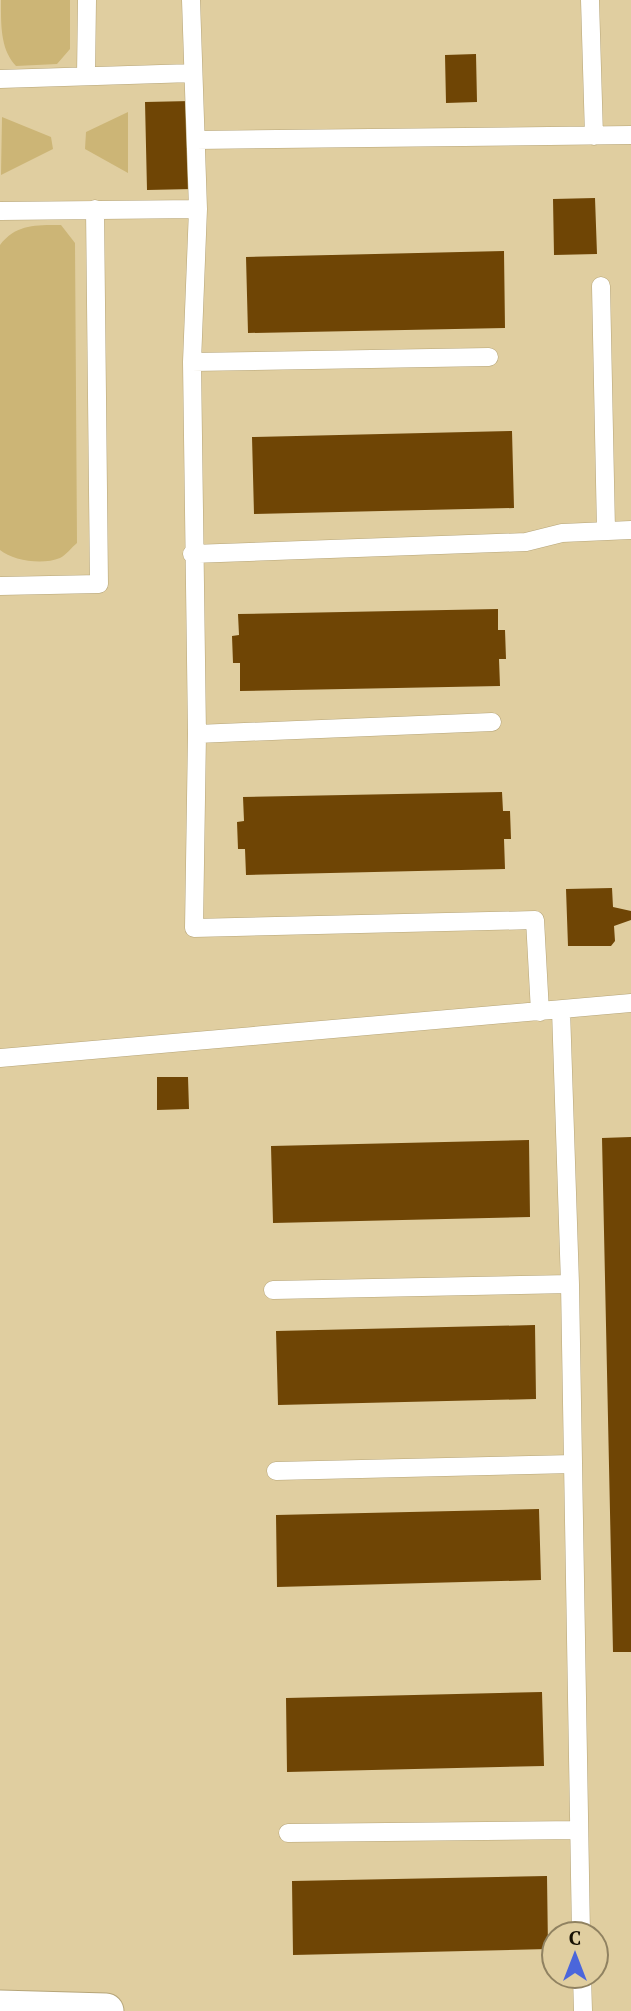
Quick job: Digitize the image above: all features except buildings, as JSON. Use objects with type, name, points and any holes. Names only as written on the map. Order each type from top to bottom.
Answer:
[{"type":"street","points":[[0,2008],[106,2011]]},
{"type":"lane","points":[[86,76],[87,0]]},
{"type":"lane","points":[[191,0],[198,209],[192,362],[192,554],[197,734],[194,928],[535,920],[540,1012]]},
{"type":"lane","points":[[590,0],[594,136]]},
{"type":"lane","points":[[0,79],[193,73]]},
{"type":"lane","points":[[195,140],[631,135]]},
{"type":"lane","points":[[0,586],[99,584],[95,209]]},
{"type":"lane","points":[[0,211],[198,209]]},
{"type":"lane","points":[[601,286],[606,530]]},
{"type":"lane","points":[[192,362],[489,357]]},
{"type":"lane","points":[[192,554],[526,542],[562,533],[631,530]]},
{"type":"lane","points":[[197,734],[492,722]]},
{"type":"lane","points":[[0,1058],[631,1003]]},
{"type":"lane","points":[[561,1010],[570,1284],[581,1920]]},
{"type":"lane","points":[[273,1290],[570,1284]]},
{"type":"lane","points":[[275,1471],[573,1464]]},
{"type":"lane","points":[[288,1833],[579,1830]]},
{"type":"lane","points":[[582,1990],[583,2011]]},
{"type":"shaded area","points":[[1,0],[70,0],[70,49],[57,64],[16,66],[4,44]]},
{"type":"shaded area","points":[[128,112],[128,173],[85,149],[86,132]]},
{"type":"shaded area","points":[[2,117],[51,137],[53,149],[1,175]]},
{"type":"shaded area","points":[[61,225],[75,243],[77,543],[60,558],[28,561],[12,557],[0,550],[0,245],[20,229]]}]
